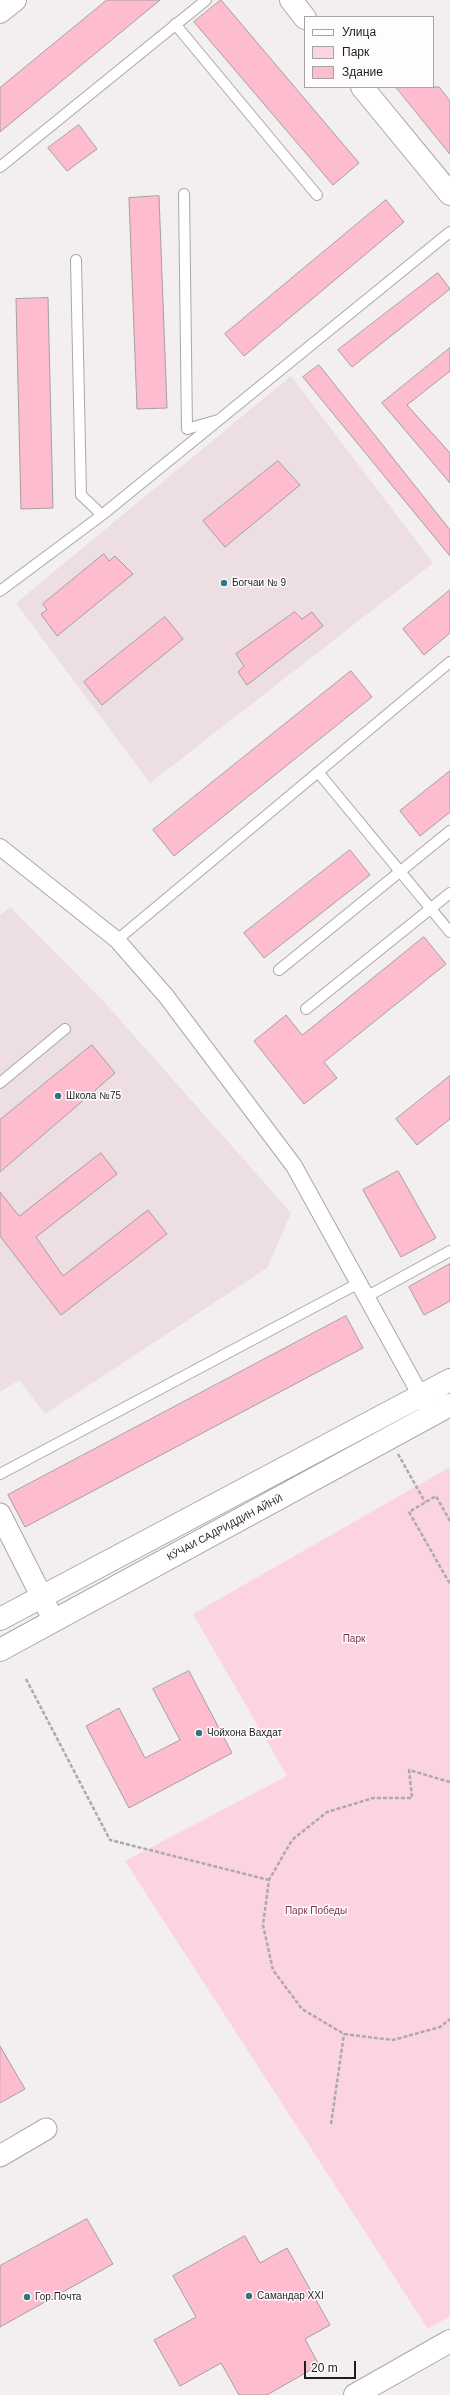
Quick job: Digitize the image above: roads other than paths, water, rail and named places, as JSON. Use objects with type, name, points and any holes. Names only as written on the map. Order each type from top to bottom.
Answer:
[{"type":"street","points":[[0,12],[15,0]]},
{"type":"street","points":[[290,0],[304,17]]},
{"type":"street","points":[[363,88],[450,194]]},
{"type":"street","points":[[0,847],[117,940],[166,996],[294,1166],[421,1396],[441,1410]]},
{"type":"street","points":[[0,1619],[450,1380]]},
{"type":"street","name":"КӮЧАИ САДРИДДИН АЙНӢ","points":[[0,1650],[441,1410]]},
{"type":"street","points":[[2,1524],[54,1621]]},
{"type":"street","points":[[0,2156],[46,2129]]},
{"type":"street","points":[[355,2395],[450,2341]]},
{"type":"lane","points":[[0,167],[206,0]]},
{"type":"lane","points":[[176,24],[317,195]]},
{"type":"lane","points":[[184,194],[187,429],[222,419]]},
{"type":"lane","points":[[0,591],[102,515],[222,419],[450,232]]},
{"type":"lane","points":[[76,260],[81,495],[102,515]]},
{"type":"lane","points":[[117,940],[450,662]]},
{"type":"lane","points":[[318,772],[450,932]]},
{"type":"lane","points":[[279,970],[450,831]]},
{"type":"lane","points":[[306,1009],[450,893]]},
{"type":"lane","points":[[0,1082],[64,1028]]},
{"type":"lane","points":[[366,1297],[450,1251]]},
{"type":"lane","points":[[0,1474],[358,1283]]},
{"type":"place","name":"Богчаи № 9","points":[[224,583]]},
{"type":"place","name":"Школа №75","points":[[58,1096]]},
{"type":"place","name":"Чойхона Вахдат","points":[[199,1733]]},
{"type":"place","name":"Самандар XXI","points":[[249,2296]]},
{"type":"place","name":"Гор.Почта","points":[[27,2297]]},
{"type":"park label","name":"Парк","points":[[354,1639]]},
{"type":"park label","name":"Парк Победы","points":[[316,1911]]}]
